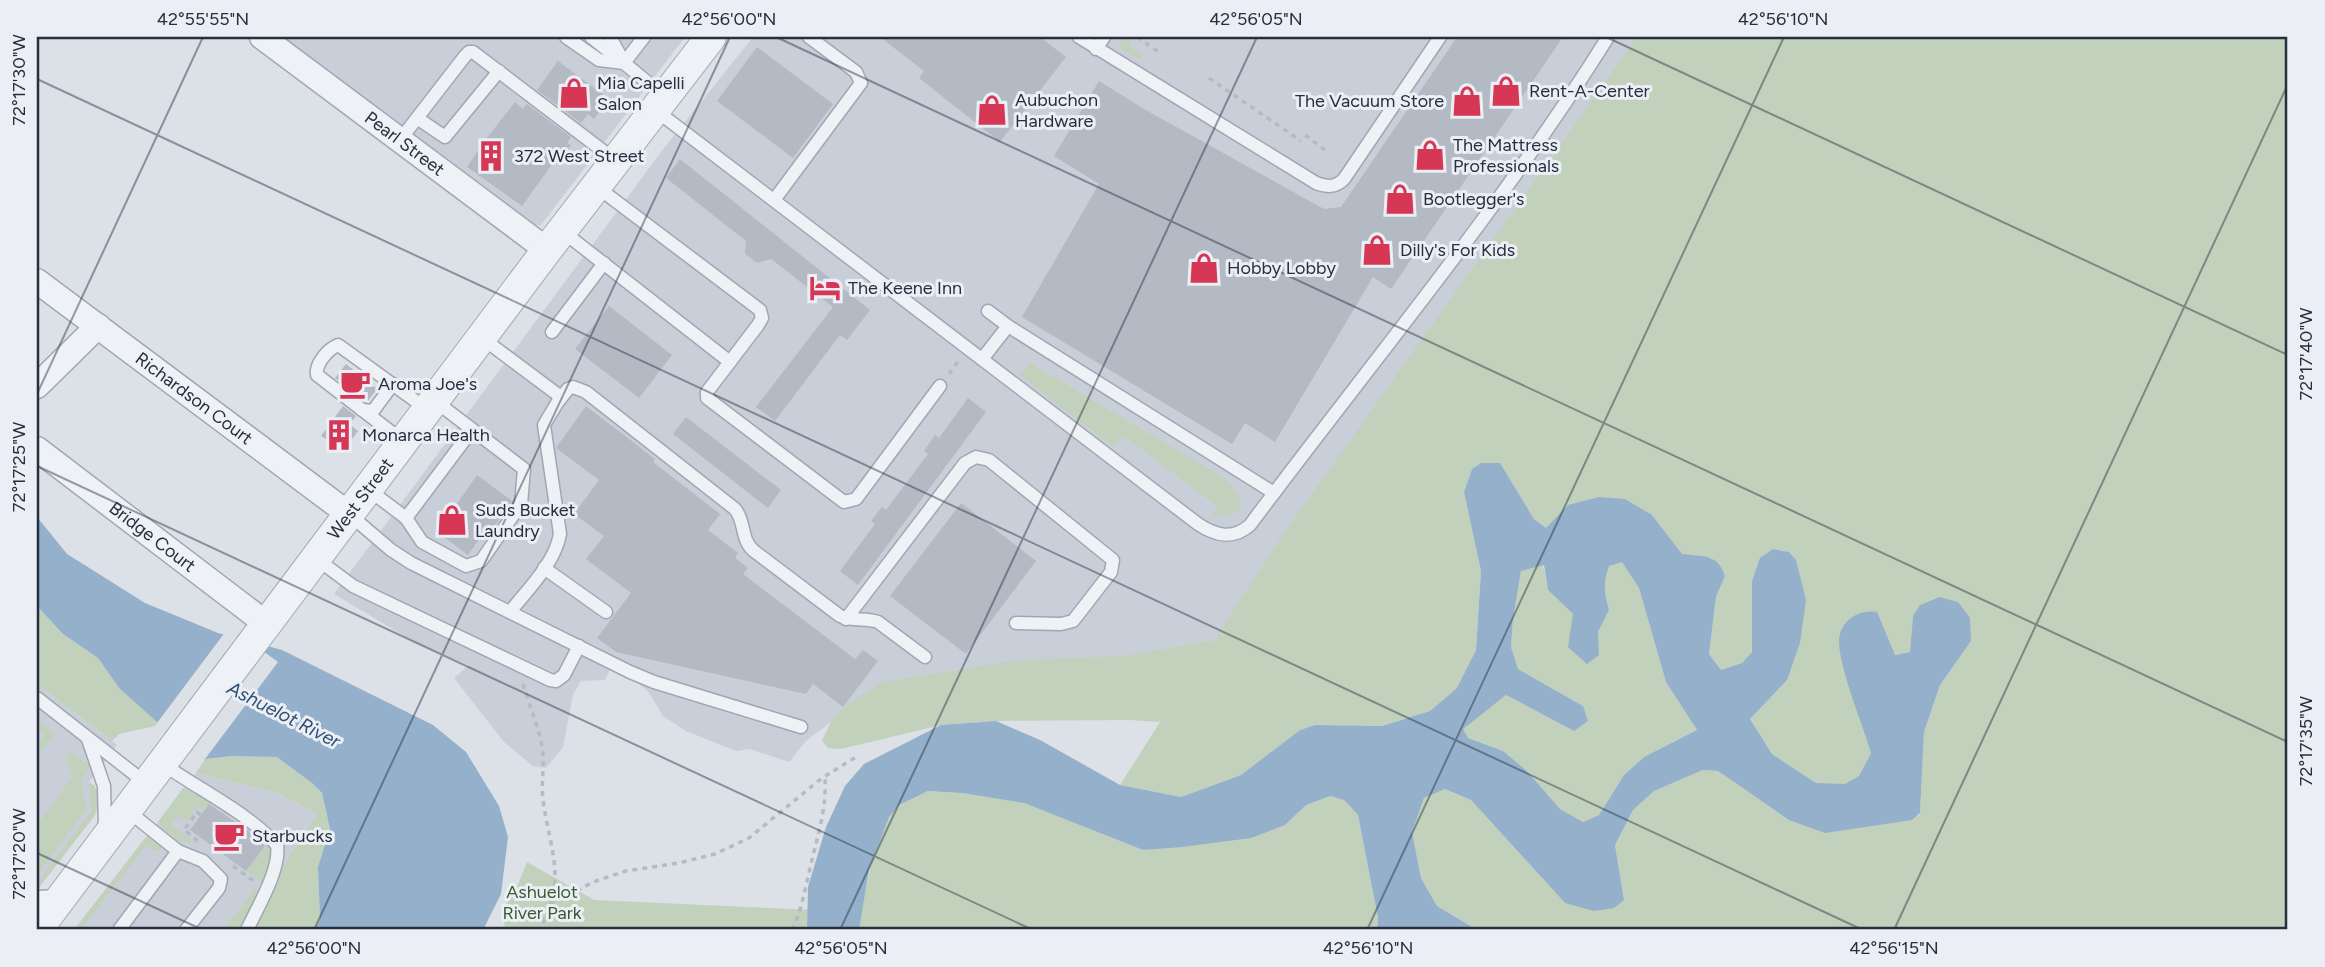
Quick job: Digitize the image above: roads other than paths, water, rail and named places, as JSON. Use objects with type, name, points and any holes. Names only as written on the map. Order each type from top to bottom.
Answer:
[{"type":"street","name":"Pearl Street","points":[[261,37],[400,140],[555,240]]},
{"type":"street","name":"West Street","points":[[37,930],[50,896],[104,843],[615,160],[711,37]]},
{"type":"street","name":"Richardson Court","points":[[37,281],[350,515]]},
{"type":"street","points":[[37,386],[98,326]]},
{"type":"street","name":"Bridge Court","points":[[37,449],[261,634]]},
{"type":"lane","points":[[566,37],[592,57],[624,63]]},
{"type":"lane","points":[[592,37],[624,63],[659,103],[774,200],[1209,531],[1226,535],[1242,531],[1274,493],[1428,293],[1578,84],[1608,37]]},
{"type":"lane","points":[[610,37],[624,63]]},
{"type":"lane","points":[[616,37],[624,63]]},
{"type":"lane","points":[[624,63],[644,37]]},
{"type":"lane","points":[[774,200],[861,83],[856,72],[809,37]]},
{"type":"lane","points":[[1079,37],[1317,183],[1333,187],[1344,180],[1440,37]]},
{"type":"lane","points":[[1096,49],[1104,37]]},
{"type":"lane","points":[[400,140],[470,51],[477,53],[615,160]]},
{"type":"lane","points":[[417,118],[442,136],[447,136],[499,71]]},
{"type":"lane","points":[[596,186],[760,310],[762,318],[758,325],[707,391],[707,398],[710,403],[844,502],[856,499],[940,386]]},
{"type":"lane","points":[[555,240],[604,263],[730,362]]},
{"type":"lane","points":[[552,332],[604,263]]},
{"type":"lane","points":[[988,311],[1274,493]]},
{"type":"lane","points":[[982,359],[1008,326]]},
{"type":"lane","points":[[482,338],[561,397]]},
{"type":"lane","points":[[369,490],[407,518],[422,542],[466,566],[481,561],[521,504],[524,469],[472,430],[393,384],[341,346],[332,348],[315,371],[405,442]]},
{"type":"lane","points":[[362,410],[373,411],[393,384]]},
{"type":"lane","points":[[510,612],[544,568],[560,534],[544,425],[561,397],[573,387],[586,392],[735,509],[739,514],[748,546],[846,619],[878,622],[925,657]]},
{"type":"lane","points":[[407,518],[472,430]]},
{"type":"lane","points":[[846,619],[965,463],[976,457],[989,460],[1113,561],[1111,572],[1073,621],[1060,624],[1016,623]]},
{"type":"lane","points":[[350,515],[391,550],[411,563],[653,681],[801,727]]},
{"type":"lane","points":[[317,559],[353,586],[556,681],[564,675],[579,646]]},
{"type":"lane","points":[[544,568],[606,612]]},
{"type":"lane","points":[[37,698],[88,739],[164,763],[189,783],[229,806],[277,845],[278,854],[273,872],[247,930]]},
{"type":"lane","points":[[88,739],[104,786],[104,843]]},
{"type":"lane","points":[[128,811],[178,851],[203,861],[219,875],[222,883],[186,930]]},
{"type":"lane","points":[[119,930],[178,851]]},
{"type":"water","points":[[1481,463],[1500,463],[1534,519],[1546,528],[1568,505],[1599,497],[1625,499],[1652,515],[1682,554],[1703,556],[1718,563],[1725,576],[1716,597],[1709,654],[1721,670],[1742,663],[1752,652],[1752,581],[1760,558],[1773,549],[1789,552],[1796,560],[1806,600],[1800,643],[1787,680],[1750,719],[1772,754],[1816,783],[1845,784],[1859,776],[1871,753],[1840,652],[1840,634],[1846,622],[1863,612],[1877,612],[1895,655],[1910,652],[1913,616],[1920,605],[1940,597],[1958,602],[1970,618],[1971,641],[1940,685],[1924,732],[1920,813],[1912,820],[1825,833],[1789,820],[1718,771],[1703,770],[1654,791],[1633,810],[1615,845],[1624,900],[1614,908],[1594,911],[1565,903],[1471,800],[1445,789],[1424,798],[1412,832],[1421,878],[1437,906],[1477,930],[1377,930],[1378,918],[1358,815],[1344,800],[1330,796],[1306,805],[1285,825],[1251,838],[1143,850],[1024,803],[962,793],[928,791],[899,805],[889,817],[869,870],[859,930],[807,930],[808,887],[826,827],[845,786],[864,764],[941,725],[996,721],[1040,740],[1120,785],[1181,797],[1241,775],[1300,730],[1315,725],[1382,726],[1430,711],[1457,688],[1476,650],[1481,571],[1464,492],[1472,469]],"holes":[[[1622,562],[1639,588],[1666,682],[1697,730],[1644,757],[1624,775],[1599,815],[1583,822],[1560,809],[1527,771],[1503,751],[1468,738],[1463,729],[1506,695],[1574,731],[1588,721],[1583,706],[1518,669],[1511,647],[1521,571],[1544,565],[1548,590],[1573,614],[1568,647],[1587,664],[1599,655],[1598,632],[1609,610],[1605,588],[1609,566]]]},
{"type":"water","name":"Ashuelot River","points":[[37,517],[67,554],[145,603],[218,633],[282,650],[433,725],[466,752],[499,806],[508,837],[501,894],[483,930],[311,930],[320,920],[318,867],[330,829],[322,793],[277,757],[232,756],[205,759],[119,688],[98,658],[63,634],[37,606]]},
{"type":"place","name":"Rent-A-Center","points":[[1506,91]]},
{"type":"place","name":"Mia Capelli Salon","points":[[574,93]]},
{"type":"place","name":"The Vacuum Store","points":[[1467,101]]},
{"type":"place","name":"Aubuchon Hardware","points":[[992,110]]},
{"type":"place","name":"The Mattress Professionals","points":[[1430,155]]},
{"type":"place","name":"372 West Street","points":[[491,156]]},
{"type":"place","name":"Bootlegger's","points":[[1400,199]]},
{"type":"place","name":"Dilly's For Kids","points":[[1377,250]]},
{"type":"place","name":"Hobby Lobby","points":[[1204,268]]},
{"type":"place","name":"The Keene Inn","points":[[825,288]]},
{"type":"place","name":"Aroma Joe's","points":[[355,384]]},
{"type":"place","name":"Monarca Health","points":[[339,435]]},
{"type":"place","name":"Suds Bucket Laundry","points":[[452,520]]},
{"type":"place","name":"Starbucks","points":[[229,836]]},
{"type":"park label","name":"Ashuelot River Park","points":[[542,902]]}]
